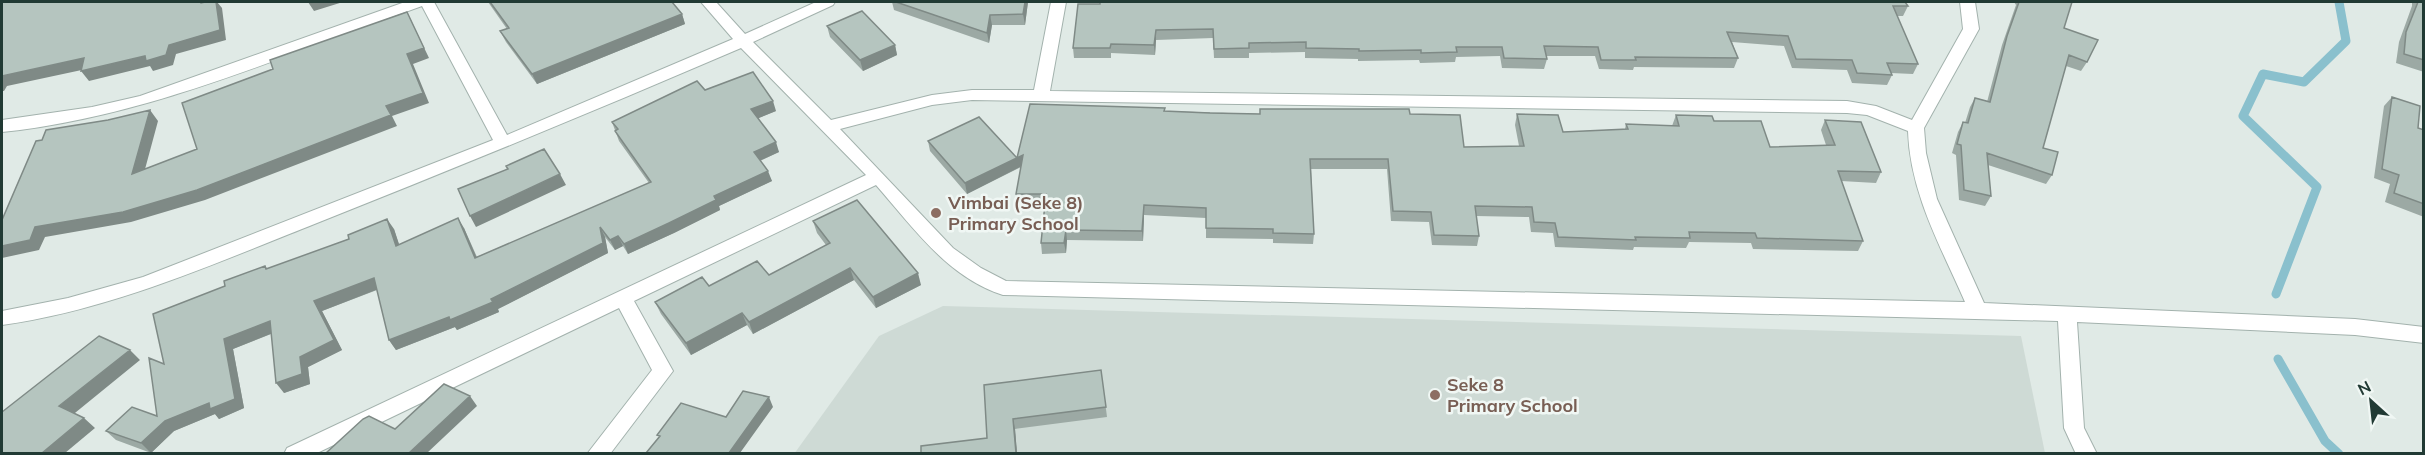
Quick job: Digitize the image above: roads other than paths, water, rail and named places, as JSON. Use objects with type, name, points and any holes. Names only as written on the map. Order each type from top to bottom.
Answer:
[{"type":"street","points":[[2,126],[92,113],[144,100],[418,2]]},
{"type":"street","points":[[427,2],[503,142]]},
{"type":"street","points":[[708,2],[743,42],[878,177],[947,253],[974,273],[1003,288],[1978,310],[2355,327],[2424,335]]},
{"type":"street","points":[[2,318],[68,305],[147,283],[503,142],[743,42],[828,2]]},
{"type":"street","points":[[1041,96],[1059,2]]},
{"type":"street","points":[[1968,2],[1971,28],[1916,128],[1917,153],[1928,199],[1978,310]]},
{"type":"street","points":[[828,126],[932,100],[972,95],[1847,107],[1870,110],[1916,128]]},
{"type":"street","points":[[294,453],[878,177]]},
{"type":"street","points":[[597,453],[663,370],[622,297]]},
{"type":"street","points":[[2067,314],[2074,428],[2087,453]]},
{"type":"waterway","points":[[2276,294],[2317,187],[2243,116],[2263,74],[2304,82],[2346,41],[2339,2]]},
{"type":"waterway","points":[[2278,359],[2325,441],[2339,454]]},
{"type":"place","name":"Vimbai (Seke 8) Primary School","points":[[936,213]]},
{"type":"place","name":"Seke 8 Primary School","points":[[1435,395]]}]
